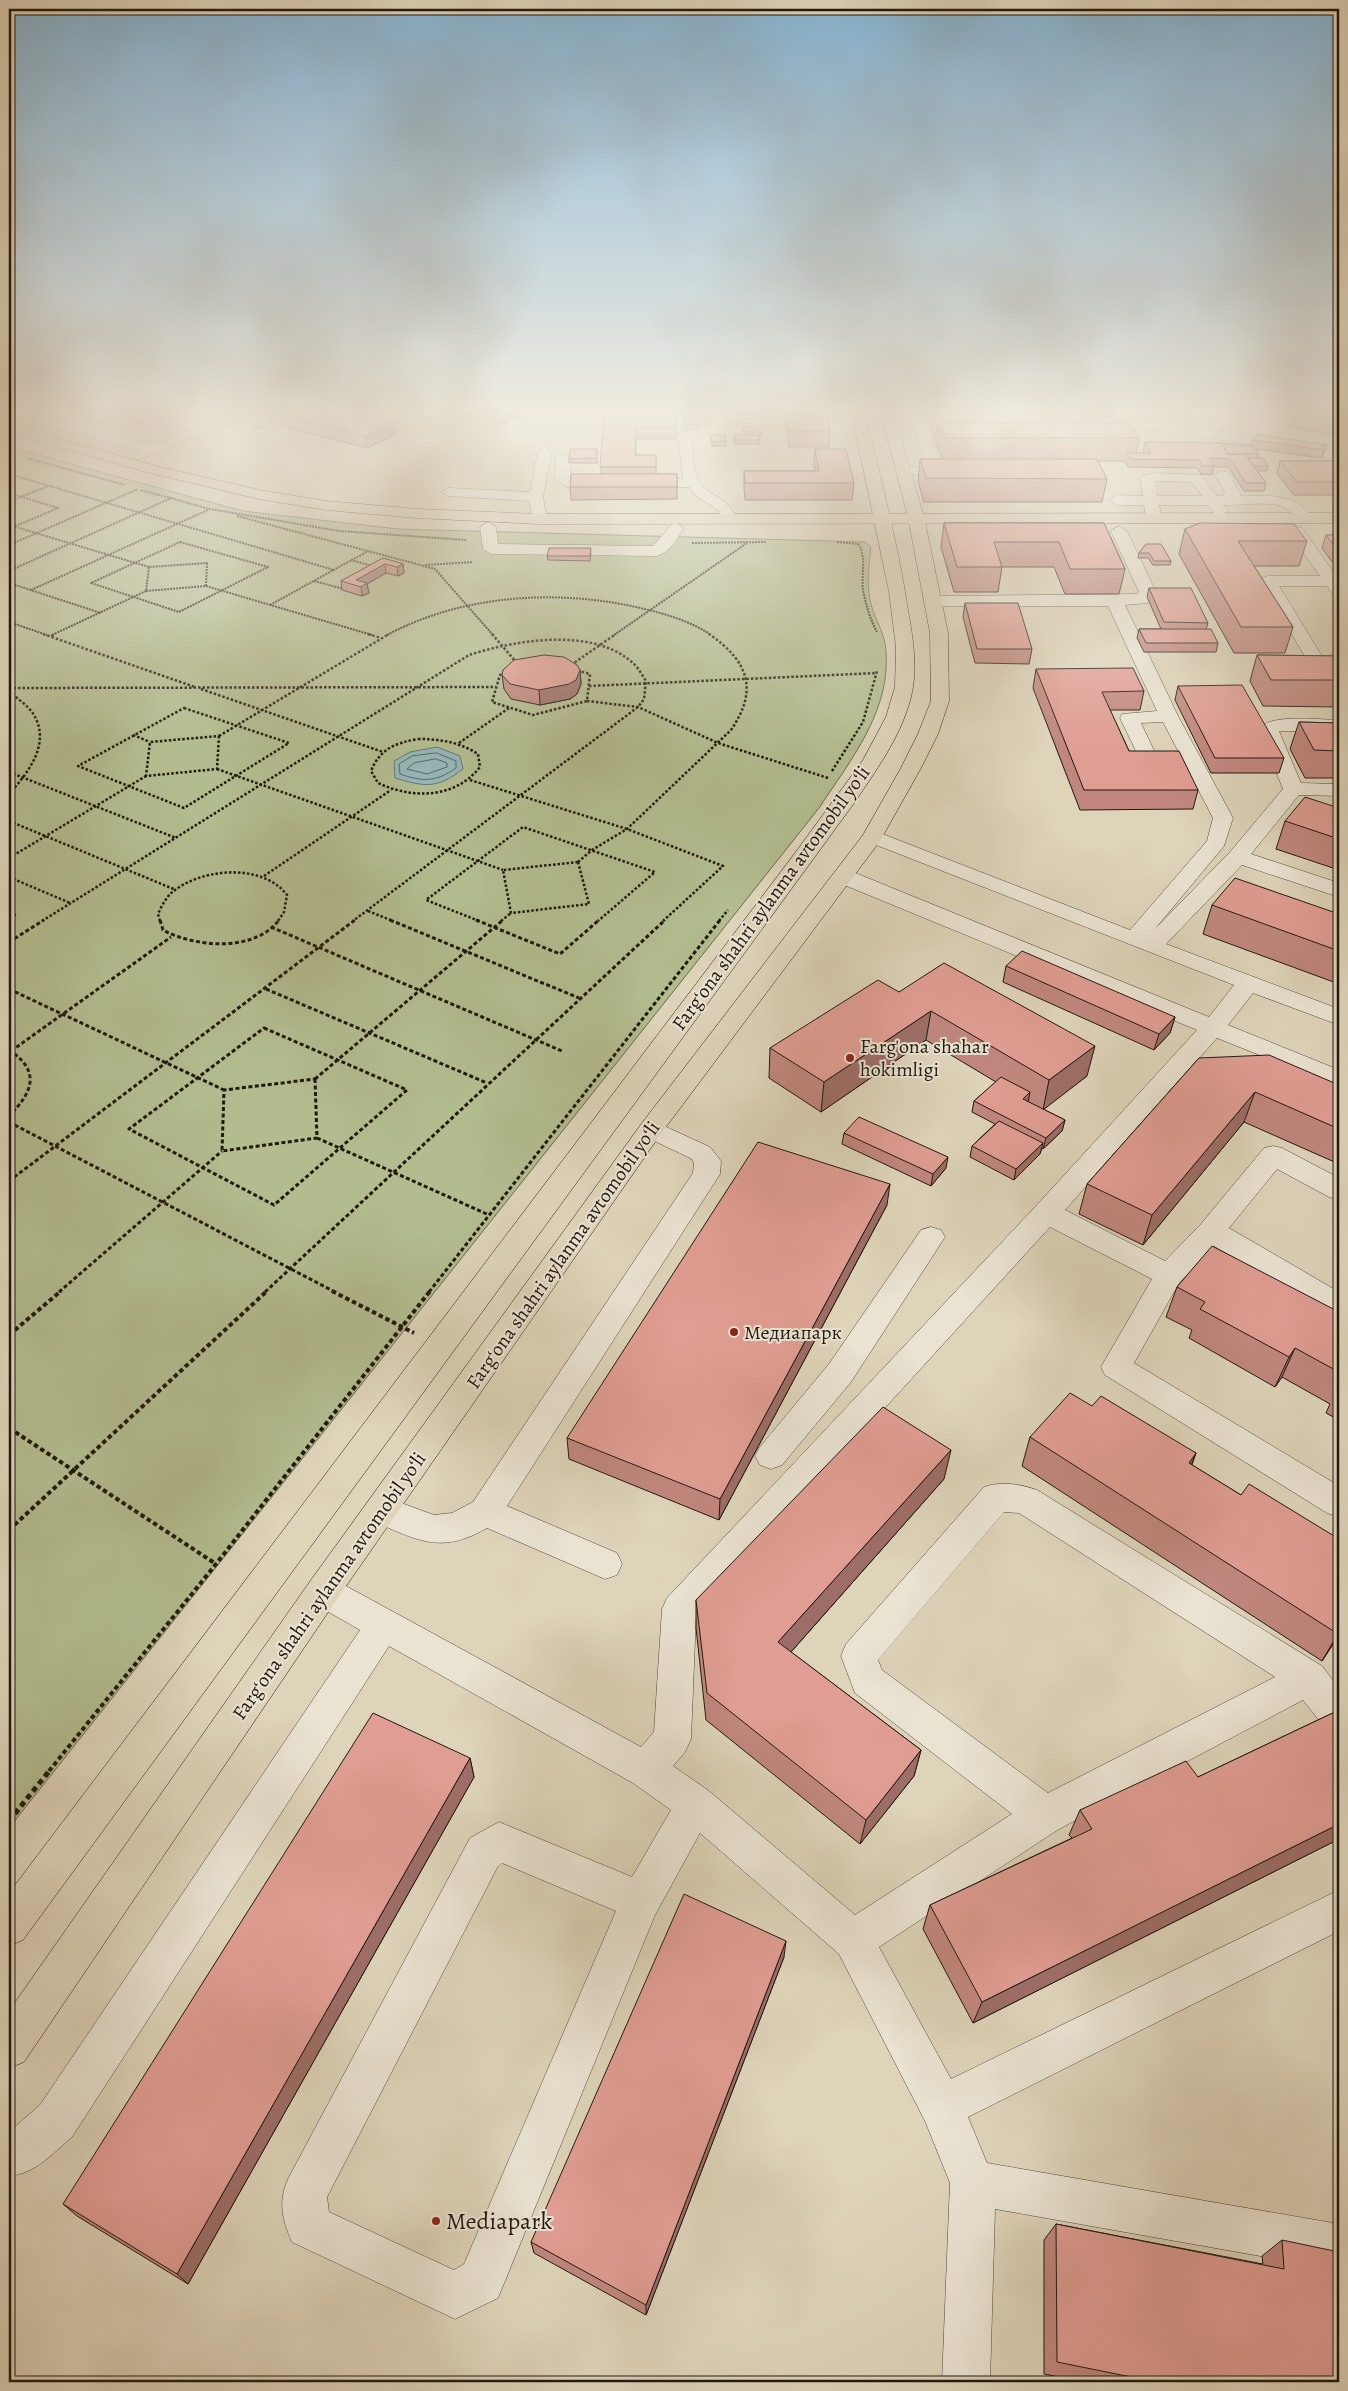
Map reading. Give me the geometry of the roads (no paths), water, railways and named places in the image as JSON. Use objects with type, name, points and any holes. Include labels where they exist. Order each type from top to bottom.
[{"type":"main road","points":[[414,526],[489,534],[676,528],[771,536],[861,526]]},
{"type":"main road","name":"Fargʻona shahri aylanma avtomobil yoʻli","points":[[9,1926],[803,858],[869,764],[889,730],[902,698],[906,668],[898,589],[884,526]]},
{"type":"main road","name":"Fargʻona shahri aylanma avtomobil yoʻli","points":[[9,2047],[323,1591],[594,1210],[652,1129],[845,877],[873,837],[928,734],[940,700],[939,633],[917,526]]},
{"type":"main road","points":[[991,526],[1119,530],[1339,531]]},
{"type":"main road","points":[[1273,526],[1301,530],[1315,526]]},
{"type":"main road","points":[[552,1194],[594,1210]]},
{"type":"street","points":[[1300,526],[1335,586]]},
{"type":"street","points":[[489,534],[491,549],[657,551],[666,543],[676,528]]},
{"type":"street","points":[[932,602],[1133,601],[1147,595],[1119,530]]},
{"type":"street","points":[[1301,530],[1321,542]]},
{"type":"street","points":[[1335,586],[1268,581],[1322,671],[1339,671]]},
{"type":"street","points":[[1114,601],[1169,716],[1223,818],[1217,842],[1142,942]]},
{"type":"street","points":[[1169,716],[1129,718],[1152,766],[1196,768]]},
{"type":"street","points":[[1321,810],[1289,794],[1269,729],[1277,725],[1339,726]]},
{"type":"street","points":[[1142,942],[1227,881],[1238,857],[1289,794],[1339,790]]},
{"type":"street","points":[[873,837],[1248,983],[1339,1016]]},
{"type":"street","points":[[1238,857],[1339,890]]},
{"type":"street","points":[[845,877],[1339,1080]]},
{"type":"street","points":[[646,1770],[672,1740],[680,1609],[1046,1213],[1213,1028],[1248,983]]},
{"type":"street","points":[[382,1510],[437,1532],[453,1530],[485,1512],[706,1174],[708,1161],[701,1153],[652,1129]]},
{"type":"street","points":[[1339,1190],[1273,1155],[1211,1231],[1169,1274],[1116,1367],[1339,1503]]},
{"type":"street","points":[[1046,1213],[1169,1274]]},
{"type":"street","points":[[1211,1231],[1339,1306]]},
{"type":"street","points":[[771,1456],[840,1373],[931,1237]]},
{"type":"street","points":[[840,1373],[874,1398]]},
{"type":"street","points":[[1045,1815],[868,1681],[859,1656],[996,1497],[1025,1500],[1309,1678],[1339,1717]]},
{"type":"street","points":[[485,1512],[605,1564]]},
{"type":"street","points":[[323,1591],[646,1770],[696,1804],[853,1940],[942,2106],[973,2183],[966,2382]]},
{"type":"street","points":[[9,2154],[18,2153],[56,2121],[383,1625]]},
{"type":"street","points":[[853,1940],[1045,1815],[1309,1678]]},
{"type":"street","points":[[641,1901],[499,1842],[484,1852],[304,2195],[308,2226],[455,2295],[481,2281],[641,1901],[696,1804]]},
{"type":"street","points":[[942,2106],[1339,1910]]},
{"type":"street","points":[[973,2183],[1339,2247]]},
{"type":"water","points":[[437,747],[460,756],[463,769],[446,780],[431,784],[415,783],[395,778],[394,761],[410,752]]},
{"type":"place","name":"Farg'ona shahar hokimligi","points":[[850,1058]]},
{"type":"place","name":"Медиапарк","points":[[734,1332]]},
{"type":"place","name":"Mediapark","points":[[436,2221]]}]
